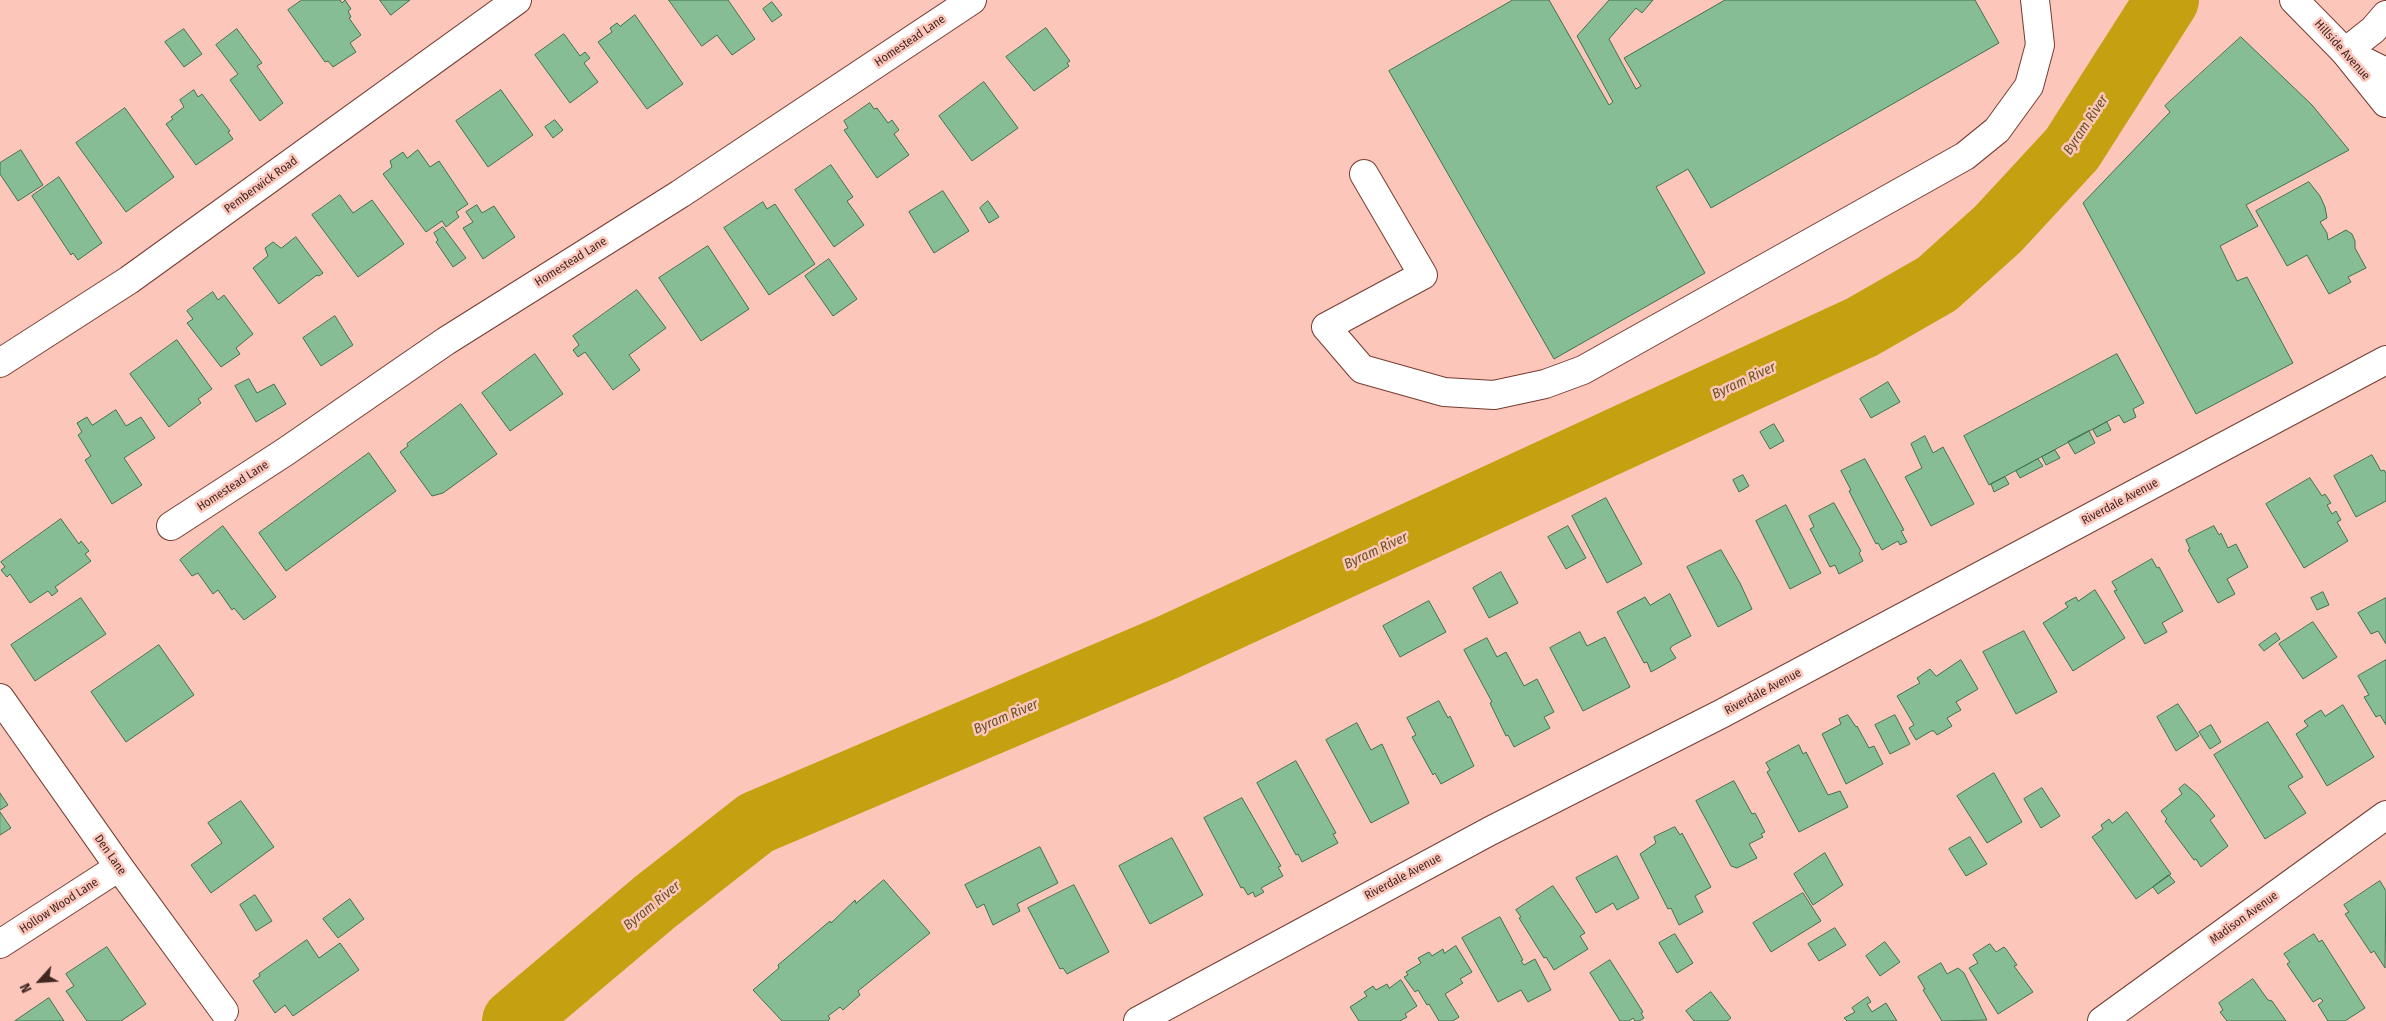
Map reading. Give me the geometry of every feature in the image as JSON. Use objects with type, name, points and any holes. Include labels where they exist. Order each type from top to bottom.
[{"type":"street","name":"Pemberwick Road","points":[[0,362],[130,280],[517,0]]},
{"type":"street","name":"Homestead Lane","points":[[172,526],[285,452],[446,341],[680,194],[972,0]]},
{"type":"street","points":[[1364,174],[1422,275],[1326,327],[1350,355],[1362,368],[1444,392],[1494,395],[1545,384],[1583,370],[1965,156],[1997,130],[2029,86],[2040,45],[2035,0]]},
{"type":"street","name":"Hillside Avenue","points":[[2294,0],[2345,52],[2386,103]]},
{"type":"street","points":[[2386,15],[2373,30],[2345,52],[2386,72]]},
{"type":"street","name":"Riverdale Avenue","points":[[1138,1021],[1490,831],[1721,714],[2386,360]]},
{"type":"street","name":"Den Lane","points":[[0,698],[119,867],[224,1010]]},
{"type":"street","name":"Madison Avenue","points":[[2102,1021],[2386,815]]},
{"type":"street","name":"Hollow Wood Lane","points":[[0,944],[119,867]]},
{"type":"building","points":[[302,0],[340,0],[342,3],[345,0],[351,9],[348,11],[351,17],[349,18],[361,35],[350,43],[356,52],[333,67],[328,61],[325,62],[288,10]]},
{"type":"building","points":[[380,0],[410,0],[391,15]]},
{"type":"building","points":[[669,0],[728,0],[755,39],[732,55],[717,35],[702,46]]},
{"type":"building","points":[[1513,0],[1549,0],[1609,105],[1613,102],[1577,36],[1609,0],[1653,0],[1642,13],[1636,8],[1609,39],[1636,89],[1641,86],[1624,58],[1725,0],[1975,0],[1999,43],[1711,208],[1688,169],[1656,187],[1705,273],[1554,359],[1389,71]]},
{"type":"building","points":[[772,2],[782,15],[772,22],[763,9]]},
{"type":"building","points":[[635,15],[683,84],[647,109],[598,42],[612,32],[610,28],[617,23],[620,26]]},
{"type":"building","points":[[1046,28],[1070,61],[1067,63],[1069,66],[1034,91],[1006,57]]},
{"type":"building","points":[[184,29],[202,54],[184,67],[165,42]]},
{"type":"building","points":[[237,29],[262,63],[257,66],[283,103],[260,121],[230,80],[238,74],[216,45]]},
{"type":"building","points":[[564,34],[580,56],[585,52],[590,58],[584,63],[598,82],[570,103],[535,55]]},
{"type":"building","points":[[2241,37],[2312,105],[2349,150],[2246,205],[2258,226],[2220,246],[2237,281],[2247,277],[2293,363],[2196,414],[2083,203],[2170,112],[2165,106]]},
{"type":"building","points":[[984,82],[1018,128],[972,161],[939,116]]},
{"type":"building","points":[[194,90],[198,97],[202,94],[230,131],[228,132],[233,139],[196,165],[166,124],[173,119],[171,117],[184,107],[180,100]]},
{"type":"building","points":[[501,90],[533,135],[488,167],[456,121]]},
{"type":"building","points":[[870,103],[874,109],[877,108],[888,123],[892,120],[899,130],[894,134],[909,155],[877,178],[844,130],[848,128],[844,121]]},
{"type":"building","points":[[125,108],[174,177],[126,212],[76,143]]},
{"type":"building","points":[[555,120],[563,130],[553,138],[545,127]]},
{"type":"building","points":[[21,150],[43,185],[18,201],[0,174],[0,163]]},
{"type":"building","points":[[418,150],[430,167],[439,161],[468,204],[456,212],[459,217],[446,227],[442,221],[426,232],[383,174],[392,167],[390,161],[403,152],[407,158]]},
{"type":"building","points":[[831,165],[853,197],[847,201],[864,225],[834,247],[795,190]]},
{"type":"building","points":[[59,177],[102,243],[78,260],[73,253],[71,255],[32,196]]},
{"type":"building","points":[[2309,182],[2320,196],[2325,207],[2327,218],[2320,222],[2327,233],[2328,240],[2346,230],[2352,234],[2355,248],[2366,268],[2348,277],[2351,282],[2329,294],[2307,255],[2287,266],[2256,211]]},
{"type":"building","points":[[943,191],[969,231],[934,253],[909,212]]},
{"type":"building","points":[[340,195],[353,213],[372,200],[404,244],[358,277],[312,215]]},
{"type":"building","points":[[988,201],[999,217],[989,223],[980,208]]},
{"type":"building","points":[[763,202],[767,209],[775,204],[815,264],[769,295],[724,228]]},
{"type":"building","points":[[477,205],[482,213],[494,206],[515,237],[483,259],[463,228],[473,222],[466,212]]},
{"type":"building","points":[[443,227],[466,258],[453,267],[436,242],[438,240],[434,233]]},
{"type":"building","points":[[296,237],[323,273],[319,276],[317,275],[279,304],[253,268],[268,256],[265,248],[273,242],[281,248]]},
{"type":"building","points":[[708,246],[749,309],[701,341],[659,278]]},
{"type":"building","points":[[829,259],[857,299],[833,316],[805,276]]},
{"type":"building","points":[[637,290],[666,328],[629,355],[640,370],[613,390],[585,352],[578,357],[573,350],[579,345],[573,336]]},
{"type":"building","points":[[213,292],[218,300],[224,295],[253,334],[236,348],[240,354],[221,367],[187,323],[193,319],[187,311]]},
{"type":"building","points":[[335,316],[353,345],[321,366],[303,338]]},
{"type":"building","points":[[177,340],[212,389],[198,399],[201,403],[169,427],[130,374]]},
{"type":"building","points":[[535,354],[563,394],[510,431],[482,393]]},
{"type":"building","points":[[2117,354],[2144,403],[2133,409],[2136,417],[2124,423],[2119,415],[1989,485],[1964,436]]},
{"type":"building","points":[[249,379],[257,393],[274,384],[286,404],[256,422],[235,386]]},
{"type":"building","points":[[1888,382],[1900,402],[1871,418],[1860,399]]},
{"type":"building","points":[[461,404],[497,454],[443,493],[432,496],[400,452],[408,446],[407,444]]},
{"type":"building","points":[[116,410],[126,426],[141,417],[155,438],[124,458],[142,485],[112,504],[85,460],[91,456],[78,435],[82,432],[77,423],[87,417],[92,425]]},
{"type":"building","points":[[2107,422],[2111,430],[2097,437],[2093,430]]},
{"type":"building","points":[[1774,424],[1784,441],[1770,449],[1760,432]]},
{"type":"building","points":[[2089,431],[2095,443],[2075,454],[2068,442]]},
{"type":"building","points":[[1925,436],[1933,453],[1943,447],[1974,504],[1931,526],[1905,477],[1922,468],[1911,444]]},
{"type":"building","points":[[2055,450],[2060,458],[2046,465],[2042,457]]},
{"type":"building","points":[[369,453],[396,491],[286,571],[259,533]]},
{"type":"building","points":[[2372,455],[2381,471],[2384,470],[2386,473],[2386,501],[2356,517],[2334,476]]},
{"type":"building","points":[[1865,459],[1904,530],[1901,531],[1907,542],[1900,545],[1898,541],[1882,550],[1878,543],[1876,544],[1849,491],[1851,490],[1841,471]]},
{"type":"building","points":[[2038,459],[2043,466],[2020,478],[2016,471]]},
{"type":"building","points":[[1743,475],[1749,486],[1739,492],[1733,480]]},
{"type":"building","points":[[2005,477],[2009,484],[1994,492],[1991,484]]},
{"type":"building","points":[[2310,478],[2322,496],[2325,494],[2331,503],[2327,505],[2332,514],[2336,511],[2341,520],[2337,522],[2348,541],[2304,568],[2266,504]]},
{"type":"building","points":[[1606,498],[1642,564],[1607,583],[1572,516]]},
{"type":"building","points":[[1834,503],[1861,551],[1859,553],[1863,561],[1839,574],[1835,565],[1830,567],[1810,529],[1814,527],[1809,516]]},
{"type":"building","points":[[1786,505],[1821,573],[1790,589],[1756,521]]},
{"type":"building","points":[[61,519],[79,544],[81,541],[89,551],[85,554],[91,561],[55,587],[58,591],[52,596],[48,591],[30,603],[10,574],[7,577],[1,570],[5,567],[1,562]]},
{"type":"building","points":[[223,526],[276,597],[244,620],[234,608],[232,610],[218,590],[213,594],[198,573],[192,576],[180,560]]},
{"type":"building","points":[[1568,526],[1586,558],[1566,569],[1548,537]]},
{"type":"building","points":[[2214,526],[2219,535],[2221,533],[2228,548],[2236,544],[2248,567],[2227,579],[2235,594],[2218,603],[2188,550],[2190,549],[2186,540]]},
{"type":"building","points":[[1721,550],[1752,609],[1718,627],[1687,567]]},
{"type":"building","points":[[2152,559],[2157,568],[2159,567],[2183,611],[2162,623],[2167,632],[2145,644],[2114,591],[2117,590],[2112,582]]},
{"type":"building","points":[[1501,572],[1518,603],[1489,618],[1473,588]]},
{"type":"building","points":[[2095,590],[2125,638],[2073,671],[2043,623],[2068,607],[2065,603],[2076,597],[2078,601]]},
{"type":"building","points":[[2323,592],[2329,605],[2317,610],[2311,598]]},
{"type":"building","points":[[1670,594],[1691,636],[1672,646],[1670,649],[1676,658],[1651,672],[1647,662],[1644,663],[1617,612],[1645,597],[1650,605]]},
{"type":"building","points":[[81,598],[106,634],[35,681],[11,645]]},
{"type":"building","points":[[2386,598],[2386,644],[2378,631],[2371,634],[2358,613]]},
{"type":"building","points":[[1429,601],[1446,632],[1400,657],[1383,626]]},
{"type":"building","points":[[2313,622],[2337,657],[2303,679],[2279,644]]},
{"type":"building","points":[[2024,631],[2057,692],[2016,714],[1983,652]]},
{"type":"building","points":[[1580,632],[1587,646],[1605,637],[1630,687],[1583,711],[1550,648]]},
{"type":"building","points":[[2276,633],[2280,639],[2264,651],[2259,645]]},
{"type":"building","points":[[1487,638],[1497,657],[1506,652],[1524,686],[1537,679],[1554,712],[1544,717],[1550,728],[1514,747],[1508,735],[1506,736],[1490,703],[1492,702],[1464,650]]},
{"type":"building","points":[[159,645],[194,695],[126,742],[91,692]]},
{"type":"building","points":[[1961,660],[1978,689],[1956,702],[1961,710],[1947,718],[1952,726],[1937,735],[1934,731],[1931,731],[1916,740],[1909,728],[1914,725],[1897,696],[1920,683],[1917,678],[1930,669],[1936,676]]},
{"type":"building","points":[[2386,660],[2386,725],[2380,715],[2376,717],[2364,697],[2369,695],[2358,676]]},
{"type":"building","points":[[1439,701],[1448,718],[1450,716],[1474,766],[1441,784],[1435,773],[1433,775],[1412,737],[1416,735],[1407,718]]},
{"type":"building","points":[[2178,704],[2199,736],[2176,751],[2157,717]]},
{"type":"building","points":[[2343,705],[2374,757],[2327,786],[2296,734],[2308,726],[2304,721],[2321,710],[2325,716]]},
{"type":"building","points":[[1848,715],[1857,726],[1869,748],[1874,746],[1883,764],[1846,784],[1822,734],[1841,724],[1839,719]]},
{"type":"building","points":[[1895,715],[1910,744],[1890,754],[1875,725]]},
{"type":"building","points":[[2268,722],[2303,777],[2288,786],[2306,813],[2265,839],[2214,755]]},
{"type":"building","points":[[1357,723],[1371,750],[1382,744],[1409,803],[1371,823],[1326,740]]},
{"type":"building","points":[[2211,725],[2221,742],[2210,749],[2199,732]]},
{"type":"building","points":[[1799,745],[1803,754],[1806,752],[1828,795],[1840,791],[1848,807],[1799,832],[1767,772],[1770,770],[1766,763]]},
{"type":"building","points":[[1296,761],[1336,833],[1333,834],[1338,843],[1302,862],[1298,854],[1296,855],[1257,783]]},
{"type":"building","points":[[1994,773],[2022,822],[1987,843],[1957,796]]},
{"type":"building","points":[[1734,781],[1752,814],[1755,813],[1765,832],[1761,834],[1763,837],[1749,844],[1757,858],[1737,868],[1731,866],[1696,801]]},
{"type":"building","points":[[2185,784],[2198,795],[2215,816],[2210,820],[2228,846],[2201,867],[2165,821],[2167,819],[2161,811],[2182,794],[2179,789]]},
{"type":"building","points":[[2042,788],[2060,816],[2041,828],[2024,799]]},
{"type":"building","points":[[0,793],[8,805],[0,810]]},
{"type":"building","points":[[1242,798],[1281,866],[1278,867],[1283,876],[1261,888],[1264,892],[1255,897],[1253,892],[1248,895],[1243,887],[1241,888],[1204,818]]},
{"type":"building","points":[[241,801],[274,847],[211,893],[191,865],[222,843],[208,823]]},
{"type":"building","points":[[0,812],[11,828],[0,835]]},
{"type":"building","points":[[2127,812],[2171,874],[2136,899],[2092,837],[2103,829],[2101,825],[2109,819],[2112,823]]},
{"type":"building","points":[[1675,827],[1680,835],[1682,833],[1711,887],[1695,896],[1703,912],[1679,925],[1671,908],[1668,909],[1640,854],[1656,843],[1654,837]]},
{"type":"building","points":[[1970,837],[1987,864],[1966,876],[1949,849]]},
{"type":"building","points":[[1172,838],[1203,895],[1150,924],[1119,866]]},
{"type":"building","points":[[1040,847],[1058,883],[1017,904],[1020,911],[993,925],[984,904],[977,908],[965,885]]},
{"type":"building","points":[[1825,853],[1843,885],[1813,905],[1794,874]]},
{"type":"building","points":[[1617,856],[1639,898],[1617,910],[1613,903],[1596,913],[1576,878]]},
{"type":"building","points":[[2169,875],[2175,882],[2158,894],[2153,887]]},
{"type":"building","points":[[884,880],[930,933],[858,991],[860,995],[843,1010],[840,1007],[828,1016],[830,1018],[828,1021],[782,1021],[753,990],[779,968],[778,965],[830,921],[831,923],[855,900],[856,903]]},
{"type":"building","points":[[2380,881],[2386,891],[2385,968],[2374,951],[2371,953],[2345,914],[2349,912],[2344,905]]},
{"type":"building","points":[[1074,885],[1109,952],[1067,974],[1063,968],[1060,969],[1028,908]]},
{"type":"building","points":[[1553,886],[1585,933],[1580,936],[1588,949],[1554,970],[1546,957],[1544,958],[1516,910]]},
{"type":"building","points":[[1803,893],[1821,921],[1771,952],[1753,923]]},
{"type":"building","points":[[255,895],[272,921],[256,931],[240,905]]},
{"type":"building","points":[[350,899],[364,919],[338,938],[323,919]]},
{"type":"building","points":[[1500,917],[1523,960],[1521,961],[1524,965],[1535,959],[1551,990],[1528,1002],[1521,990],[1498,1002],[1462,938]]},
{"type":"building","points":[[1835,928],[1846,945],[1819,961],[1808,944]]},
{"type":"building","points":[[1675,934],[1693,963],[1677,973],[1659,943]]},
{"type":"building","points":[[2314,934],[2319,942],[2322,940],[2365,1008],[2345,1021],[2328,1021],[2318,1005],[2323,1001],[2320,998],[2313,1002],[2287,964],[2290,962],[2284,954]]},
{"type":"building","points":[[307,940],[319,958],[340,943],[359,970],[293,1016],[285,1005],[275,1013],[253,981],[260,976],[259,974]]},
{"type":"building","points":[[1885,942],[1900,962],[1880,976],[1866,956]]},
{"type":"building","points":[[1990,944],[1996,952],[2004,947],[2006,949],[2017,965],[2014,966],[2033,992],[1998,1014],[1969,968],[1978,963],[1973,955]]},
{"type":"building","points":[[1456,946],[1472,972],[1460,979],[1463,983],[1445,994],[1459,1017],[1453,1021],[1439,1021],[1418,990],[1415,992],[1404,977],[1408,975],[1406,972],[1421,963],[1418,958],[1429,952],[1432,956],[1443,949],[1444,953]]},
{"type":"building","points":[[107,947],[146,1004],[121,1021],[87,1021],[66,991],[74,986],[66,974]]},
{"type":"building","points":[[1610,960],[1643,1012],[1641,1013],[1644,1018],[1639,1021],[1635,1021],[1633,1018],[1629,1021],[1620,1021],[1590,973]]},
{"type":"building","points":[[1941,963],[1947,974],[1958,968],[1964,973],[1987,1020],[1942,1021],[1923,990],[1925,989],[1918,977]]},
{"type":"building","points":[[2253,979],[2286,1021],[2227,1021],[2220,1012],[2223,1010],[2219,1003]]},
{"type":"building","points":[[1401,980],[1417,1006],[1405,1014],[1407,1017],[1400,1021],[1359,1021],[1350,1007],[1367,996],[1364,992],[1373,986],[1376,990],[1387,984],[1389,988]]},
{"type":"building","points":[[1711,992],[1731,1018],[1727,1021],[1694,1021],[1686,1011]]},
{"type":"building","points":[[1868,997],[1871,1002],[1867,1004],[1872,1012],[1886,1003],[1897,1021],[1847,1021],[1844,1018],[1855,1012],[1852,1008]]},
{"type":"building","points":[[49,998],[64,1021],[15,1021]]},
{"type":"waterway","name":"Byram River","points":[[514,1021],[655,902],[756,823],[1166,648],[1862,327],[1937,284],[1998,229],[2072,149],[2167,0]]}]
